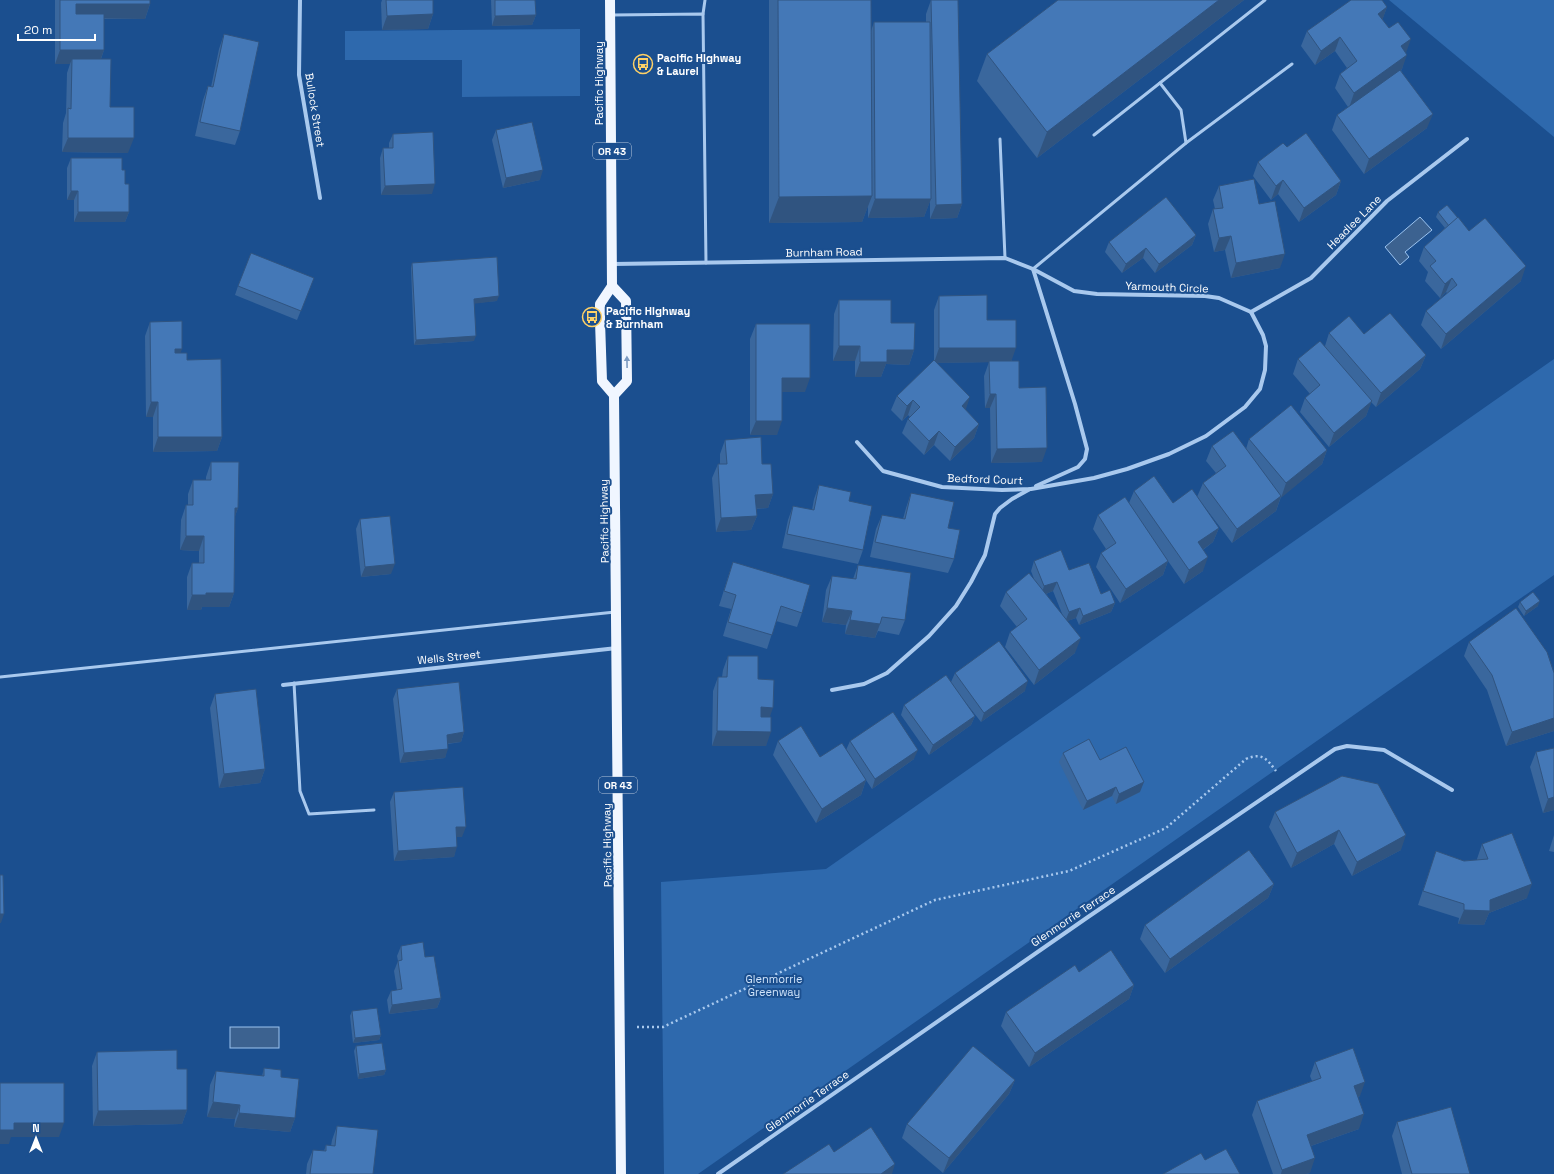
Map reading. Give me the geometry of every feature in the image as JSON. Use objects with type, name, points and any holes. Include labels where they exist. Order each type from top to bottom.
[{"type":"main road","name":"Pacific Highway","points":[[610,0],[612,286]]},
{"type":"main road","points":[[612,286],[626,301],[627,381],[614,396],[602,381],[600,321],[600,304],[612,286]]},
{"type":"main road","name":"Pacific Highway","points":[[614,396],[621,1174]]},
{"type":"street","name":"Bullock Street","points":[[300,0],[299,76],[320,198]]},
{"type":"street","name":"Headlee Lane","points":[[1251,312],[1310,278],[1387,201],[1467,139]]},
{"type":"street","name":"Burnham Road","points":[[612,264],[1005,258],[1033,269]]},
{"type":"street","name":"Yarmouth Circle","points":[[1033,269],[1074,291],[1098,294],[1205,296],[1219,298],[1251,312]]},
{"type":"street","points":[[832,690],[864,684],[887,672],[929,636],[956,606],[971,582],[985,555],[995,514],[1000,508],[1012,499],[1031,489],[1078,467],[1085,459],[1087,449],[1075,404],[1033,269]]},
{"type":"street","points":[[1031,489],[1094,478],[1128,469],[1169,454],[1206,436],[1245,407],[1260,389],[1265,370],[1266,346],[1263,335],[1251,312]]},
{"type":"street","name":"Bedford Court","points":[[857,442],[883,471],[942,486],[1002,490],[1031,489]]},
{"type":"street","name":"Wells Street","points":[[283,685],[617,648]]},
{"type":"street","name":"Glenmorrie Terrace","points":[[718,1174],[1088,916],[1335,749],[1347,746],[1384,750],[1452,790]]},
{"type":"lane","points":[[705,0],[703,14],[706,263]]},
{"type":"lane","points":[[1094,135],[1265,0]]},
{"type":"lane","points":[[610,15],[703,14]]},
{"type":"lane","points":[[1033,269],[1186,143],[1292,64]]},
{"type":"lane","points":[[1160,83],[1181,110],[1186,143]]},
{"type":"lane","points":[[1000,139],[1005,258]]},
{"type":"lane","points":[[0,676],[617,612]]},
{"type":"lane","points":[[294,683],[300,791],[309,814],[374,810]]},
{"type":"path","points":[[620,1026],[663,1027],[935,900],[1069,871],[1166,828],[1246,759],[1253,756],[1260,756],[1266,759],[1286,783]]},
{"type":"green space","points":[[1389,0],[1554,0],[1554,137]]},
{"type":"green space","points":[[580,29],[580,96],[462,97],[462,60],[345,60],[345,31]]},
{"type":"green space","name":"Glenmorrie Greenway","points":[[1554,359],[1554,575],[698,1174],[664,1174],[661,882],[826,869]]},
{"type":"shaded area","points":[[1420,217],[1432,230],[1405,252],[1409,257],[1400,265],[1385,247]]},
{"type":"shaded area","points":[[230,1027],[279,1027],[279,1048],[230,1048]]},
{"type":"building","points":[[60,0],[150,0],[150,4],[76,4],[76,14],[104,14],[104,50],[60,50]]},
{"type":"building","points":[[386,0],[433,0],[433,14],[387,16]]},
{"type":"building","points":[[495,0],[535,0],[536,15],[495,16]]},
{"type":"building","points":[[778,0],[871,0],[872,196],[779,197]]},
{"type":"building","points":[[931,0],[958,0],[962,204],[936,205]]},
{"type":"building","points":[[1058,0],[1219,0],[1047,132],[987,54]]},
{"type":"building","points":[[1351,0],[1382,0],[1387,7],[1378,14],[1389,28],[1398,22],[1411,39],[1401,46],[1407,55],[1354,93],[1340,74],[1357,61],[1340,37],[1321,51],[1307,31]]},
{"type":"building","points":[[874,22],[930,22],[931,199],[875,199]]},
{"type":"building","points":[[224,34],[259,42],[240,131],[200,122],[208,86],[213,87]]},
{"type":"building","points":[[72,59],[111,59],[110,107],[134,107],[134,138],[68,138],[68,108],[71,109]]},
{"type":"building","points":[[1400,70],[1433,114],[1369,159],[1337,115]]},
{"type":"building","points":[[532,122],[543,170],[506,178],[496,130]]},
{"type":"building","points":[[433,132],[435,184],[385,186],[383,148],[393,148],[393,134]]},
{"type":"building","points":[[1306,133],[1341,181],[1304,208],[1283,180],[1276,186],[1258,162],[1283,143],[1287,147]]},
{"type":"building","points":[[71,158],[122,158],[122,170],[125,170],[125,184],[129,184],[129,212],[78,212],[78,191],[71,191]]},
{"type":"building","points":[[1254,179],[1259,204],[1275,201],[1285,254],[1236,263],[1231,236],[1219,238],[1213,209],[1223,208],[1219,186]]},
{"type":"building","points":[[1166,197],[1196,235],[1159,264],[1146,248],[1126,264],[1109,242]]},
{"type":"building","points":[[1447,205],[1458,218],[1449,226],[1438,212]]},
{"type":"building","points":[[1458,217],[1469,231],[1485,218],[1526,266],[1446,334],[1426,311],[1457,285],[1452,278],[1445,284],[1430,266],[1436,261],[1424,247]]},
{"type":"building","points":[[251,253],[314,278],[301,311],[238,286]]},
{"type":"building","points":[[497,257],[499,296],[474,299],[476,336],[416,340],[412,263]]},
{"type":"building","points":[[987,295],[987,320],[1016,320],[1016,348],[939,348],[939,296]]},
{"type":"building","points":[[839,300],[891,300],[891,323],[915,323],[914,350],[887,350],[887,362],[860,362],[860,346],[839,346]]},
{"type":"building","points":[[1390,313],[1426,355],[1381,393],[1329,333],[1349,316],[1364,334]]},
{"type":"building","points":[[182,321],[182,349],[175,349],[175,353],[187,353],[187,360],[221,359],[222,437],[158,437],[158,402],[151,402],[150,322]]},
{"type":"building","points":[[756,324],[810,324],[810,378],[782,378],[782,421],[756,421]]},
{"type":"building","points":[[1320,341],[1372,401],[1334,433],[1305,398],[1320,385],[1298,359]]},
{"type":"building","points":[[934,360],[970,397],[962,406],[979,424],[955,447],[939,431],[929,441],[908,419],[920,407],[913,400],[907,406],[897,396]]},
{"type":"building","points":[[989,361],[1019,361],[1019,388],[1046,387],[1047,448],[997,449],[996,394],[990,394]]},
{"type":"building","points":[[1291,405],[1327,450],[1286,483],[1249,439]]},
{"type":"building","points":[[1233,431],[1281,496],[1237,529],[1203,483],[1226,466],[1212,446]]},
{"type":"building","points":[[761,437],[762,464],[771,464],[773,494],[755,495],[757,516],[721,518],[718,464],[727,464],[725,440]]},
{"type":"building","points":[[211,462],[239,462],[238,508],[235,508],[234,593],[206,593],[206,595],[192,595],[192,563],[204,563],[204,536],[186,536],[186,505],[193,505],[193,480],[211,480]]},
{"type":"building","points":[[1154,476],[1173,503],[1192,489],[1219,528],[1198,542],[1208,557],[1189,570],[1134,491]]},
{"type":"building","points":[[819,485],[851,492],[849,501],[872,506],[863,550],[787,534],[793,506],[814,510]]},
{"type":"building","points":[[911,493],[954,502],[948,528],[960,530],[954,559],[875,542],[882,515],[905,519]]},
{"type":"building","points":[[1125,497],[1168,561],[1126,589],[1101,553],[1116,543],[1098,515]]},
{"type":"building","points":[[390,516],[395,564],[365,567],[360,519]]},
{"type":"building","points":[[1061,550],[1069,570],[1089,563],[1101,594],[1110,590],[1115,603],[1083,616],[1080,608],[1069,612],[1057,582],[1044,586],[1034,561]]},
{"type":"building","points":[[733,562],[810,585],[802,613],[781,606],[772,635],[728,622],[736,595],[724,591]]},
{"type":"building","points":[[858,565],[911,573],[905,620],[882,617],[880,624],[850,620],[852,611],[827,608],[832,576],[856,579]]},
{"type":"building","points":[[1029,573],[1081,638],[1039,670],[1010,632],[1027,619],[1006,592]]},
{"type":"building","points":[[1533,592],[1540,601],[1526,611],[1520,602]]},
{"type":"building","points":[[1516,608],[1547,652],[1554,673],[1554,718],[1512,732],[1492,675],[1469,642]]},
{"type":"building","points":[[999,641],[1028,681],[984,713],[955,673]]},
{"type":"building","points":[[728,656],[758,656],[758,679],[774,680],[773,708],[761,707],[761,717],[771,717],[771,732],[717,731],[718,677],[727,677]]},
{"type":"building","points":[[946,675],[975,716],[933,745],[904,705]]},
{"type":"building","points":[[459,682],[464,732],[447,735],[448,749],[404,753],[397,689]]},
{"type":"building","points":[[256,689],[265,769],[224,774],[215,694]]},
{"type":"building","points":[[893,712],[918,750],[875,779],[850,741]]},
{"type":"building","points":[[801,726],[820,757],[842,743],[866,780],[822,809],[778,741]]},
{"type":"building","points":[[1089,739],[1100,760],[1126,747],[1144,782],[1119,794],[1116,787],[1087,801],[1063,753]]},
{"type":"building","points":[[1554,748],[1554,797],[1548,799],[1536,752]]},
{"type":"building","points":[[1342,776],[1378,784],[1406,835],[1357,862],[1339,830],[1297,853],[1275,812]]},
{"type":"building","points":[[463,787],[466,827],[456,827],[457,847],[398,851],[394,792]]},
{"type":"building","points":[[1512,833],[1532,884],[1490,900],[1490,911],[1464,910],[1464,904],[1423,891],[1436,851],[1464,861],[1488,859],[1482,844]]},
{"type":"building","points":[[1249,850],[1274,884],[1170,959],[1145,925]]},
{"type":"building","points":[[0,875],[3,875],[4,914],[0,914]]},
{"type":"building","points":[[423,942],[425,957],[434,956],[441,998],[392,1005],[391,991],[402,989],[398,961],[402,960],[401,946]]},
{"type":"building","points":[[1111,950],[1134,985],[1035,1053],[1006,1012],[1075,965],[1079,972]]},
{"type":"building","points":[[377,1008],[381,1035],[355,1038],[352,1011]]},
{"type":"building","points":[[382,1043],[386,1070],[359,1074],[356,1046]]},
{"type":"building","points":[[973,1046],[1015,1080],[949,1158],[907,1124]]},
{"type":"building","points":[[1353,1048],[1365,1082],[1354,1086],[1364,1114],[1307,1135],[1315,1158],[1282,1170],[1257,1101],[1321,1078],[1315,1062]]},
{"type":"building","points":[[177,1050],[177,1069],[187,1069],[187,1110],[98,1111],[97,1052]]},
{"type":"building","points":[[264,1068],[281,1070],[281,1077],[299,1079],[295,1118],[239,1113],[240,1105],[213,1102],[216,1071],[264,1076]]},
{"type":"building","points":[[0,1083],[64,1083],[64,1123],[14,1123],[14,1130],[0,1130]]},
{"type":"building","points":[[1451,1107],[1470,1174],[1412,1174],[1397,1122]]},
{"type":"building","points":[[337,1126],[378,1130],[373,1174],[310,1174],[313,1150],[326,1151],[326,1145],[335,1146]]},
{"type":"building","points":[[871,1127],[895,1164],[881,1174],[783,1174],[829,1144],[834,1152]]},
{"type":"building","points":[[1226,1149],[1240,1174],[1163,1174],[1201,1153],[1205,1160]]},
{"type":"place","name":"Pacific Highway & Laurel","points":[[643,64]]},
{"type":"place","name":"Pacific Highway & Burnham","points":[[592,317]]}]
